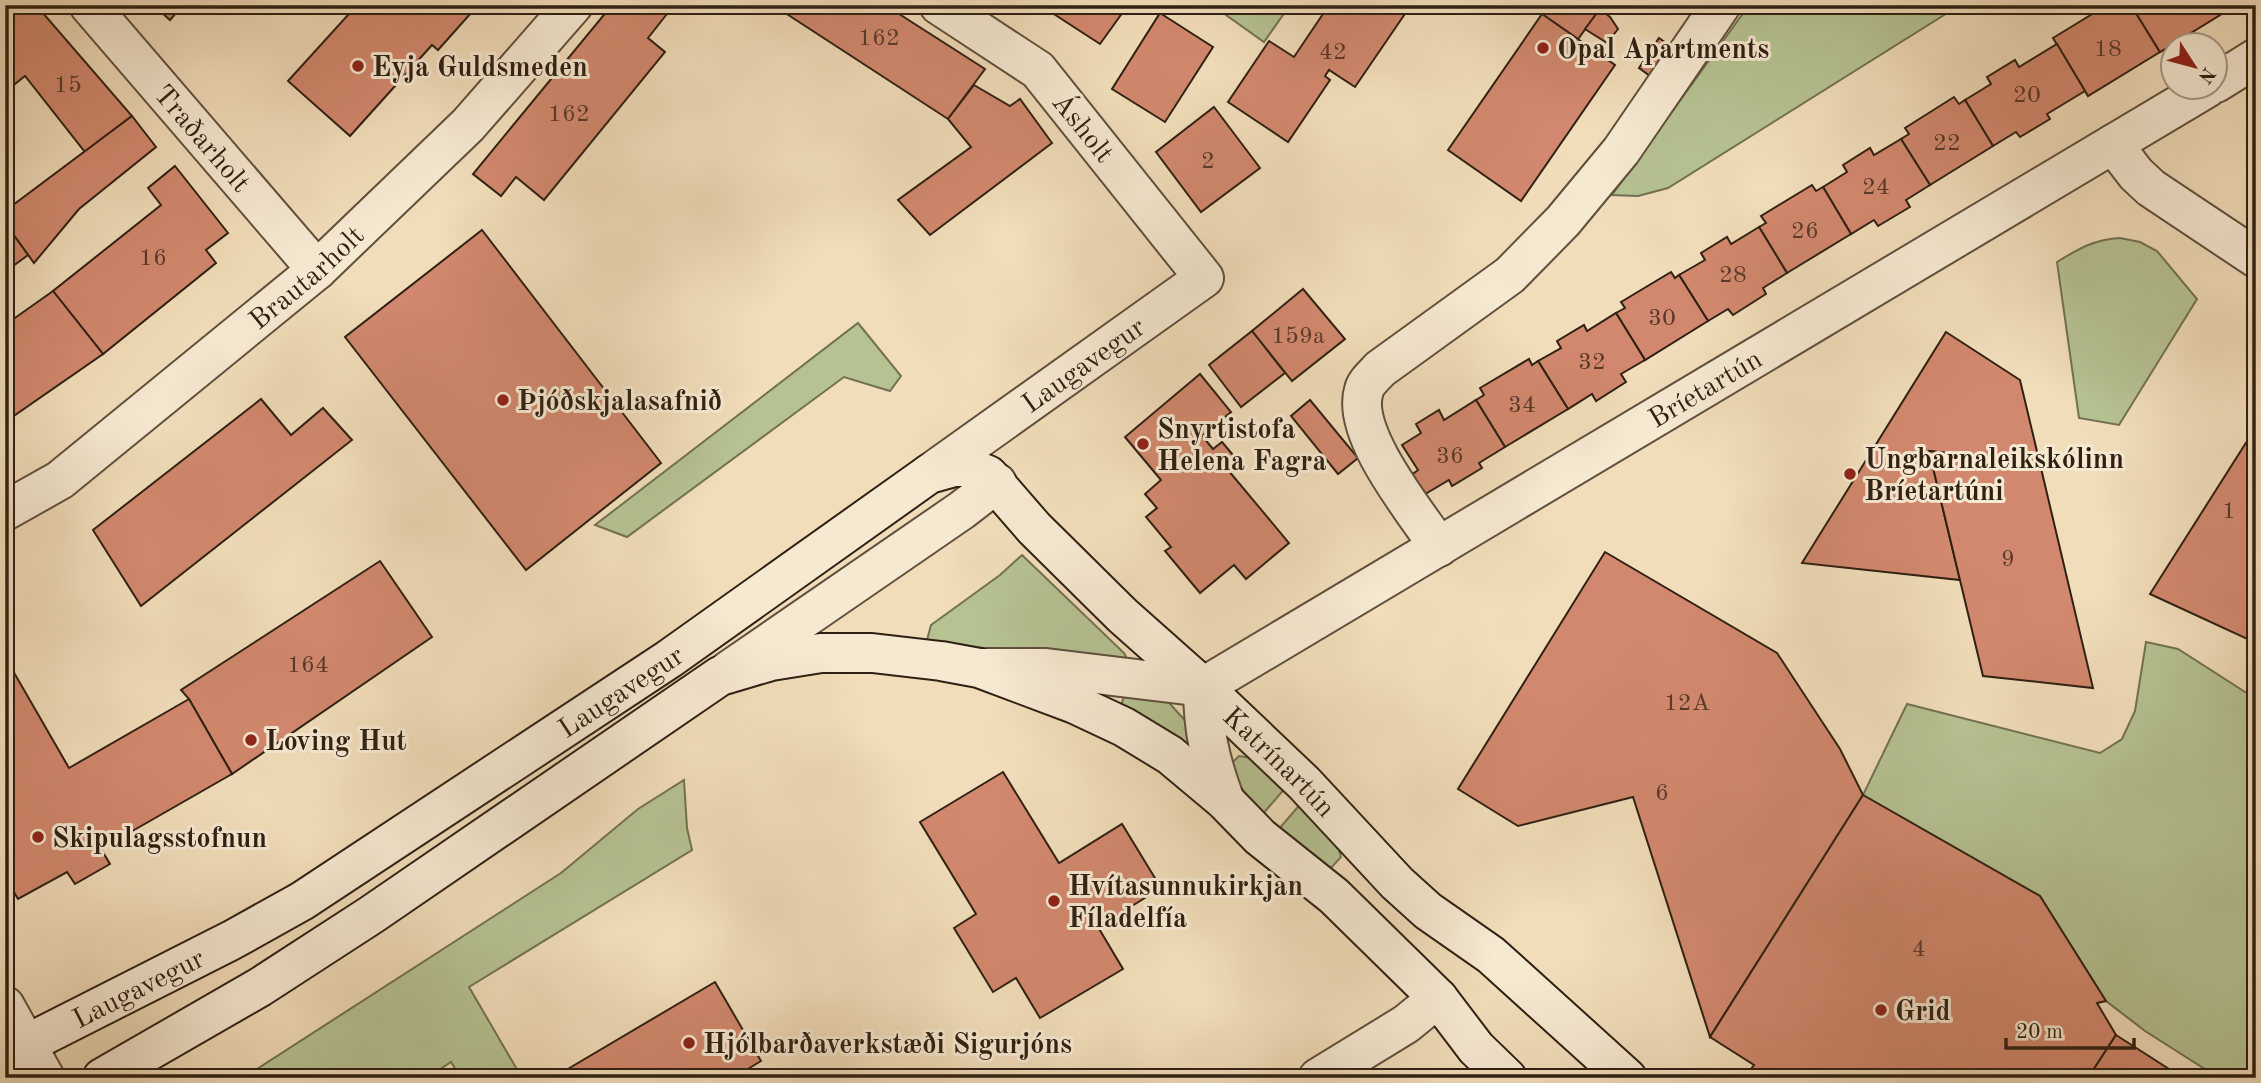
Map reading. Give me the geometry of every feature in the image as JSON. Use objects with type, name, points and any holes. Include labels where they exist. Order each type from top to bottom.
[{"type":"street","name":"Traðarholt","points":[[89,5],[317,270]]},
{"type":"street","name":"Brautarholt","points":[[5,511],[60,480],[317,270],[468,125],[573,5]]},
{"type":"street","name":"Ásholt","points":[[939,5],[1038,70],[1204,278]]},
{"type":"street","points":[[1439,547],[1378,457],[1363,420],[1361,404],[1364,387],[1380,369],[1510,275],[1563,222],[1621,151],[1721,5]]},
{"type":"street","points":[[2230,74],[2256,58]]},
{"type":"street","name":"Bríetartún","points":[[1203,687],[2184,102]]},
{"type":"street","points":[[2113,144],[2136,174],[2151,188],[2256,258]]},
{"type":"street","name":"Laugavegur","points":[[16,1050],[232,940],[302,901],[669,659],[1204,278]]},
{"type":"street","name":"Katrínartún","points":[[929,474],[954,467],[967,467],[978,470],[997,483],[1034,528],[1122,615],[1304,783],[1397,883],[1428,911],[1491,955],[1627,1078]]},
{"type":"street","name":"Laugavegur","points":[[102,1078],[260,987],[360,922],[590,767],[951,518],[997,483]]},
{"type":"street","points":[[720,677],[771,661],[821,653],[872,653],[941,661],[979,668],[1074,704],[1124,727],[1170,755],[1225,801],[1260,836],[1335,896],[1438,998],[1476,1048],[1507,1078]]},
{"type":"street","points":[[979,668],[1046,668],[1203,687],[1203,723],[1211,764],[1225,801]]},
{"type":"street","points":[[1318,1078],[1406,1024],[1438,998]]},
{"type":"street","points":[[5,1006],[16,1050],[45,1078]]},
{"type":"green space","points":[[1212,5],[1290,5],[1264,42]]},
{"type":"green space","points":[[1749,5],[1960,5],[1668,188],[1638,196],[1612,195]]},
{"type":"green space","points":[[2120,238],[2140,242],[2157,251],[2197,299],[2119,425],[2079,418],[2057,262],[2087,246]]},
{"type":"green space","points":[[858,323],[901,376],[890,391],[844,377],[627,537],[595,525]]},
{"type":"green space","points":[[1022,555],[1124,653],[1130,664],[1119,667],[927,640],[931,625],[1000,575]]},
{"type":"green space","points":[[2146,642],[2178,649],[2256,699],[2256,1078],[2219,1078],[2145,1031],[2106,1001],[2040,896],[1863,795],[1907,704],[2100,753],[2122,739],[2135,711]]},
{"type":"green space","points":[[1162,695],[1190,726],[1194,739],[1188,745],[1120,709],[1124,696]]},
{"type":"green space","points":[[1239,756],[1251,758],[1286,787],[1262,815],[1247,798],[1231,764]]},
{"type":"green space","points":[[684,780],[687,828],[692,850],[469,987],[522,1078],[461,1078],[451,1062],[427,1078],[243,1078],[561,873],[638,809]]},
{"type":"green space","points":[[1303,801],[1337,843],[1341,857],[1331,868],[1321,866],[1278,830]]},
{"type":"building","points":[[5,5],[36,5],[132,116],[85,152],[25,76],[5,92]]},
{"type":"building","points":[[153,5],[183,5],[170,20]]},
{"type":"building","name":"Eyja Guldsmeden","points":[[357,5],[468,5],[465,8],[471,13],[438,50],[432,45],[350,136],[288,81]]},
{"type":"building","points":[[612,5],[674,5],[648,38],[665,52],[544,200],[516,177],[501,196],[473,174]]},
{"type":"building","points":[[773,5],[885,5],[985,69],[948,119]]},
{"type":"building","points":[[1040,5],[1128,5],[1100,44]]},
{"type":"building","points":[[1329,5],[1411,5],[1355,87],[1329,70],[1325,76],[1330,80],[1288,142],[1228,102],[1269,41],[1294,57]]},
{"type":"building","points":[[1549,5],[1603,5],[1578,39],[1542,14]]},
{"type":"building","points":[[2107,5],[2131,5],[2160,52],[2088,96],[2053,38]]},
{"type":"building","points":[[2131,5],[2220,5],[2225,12],[2192,32],[2160,32],[2160,52]]},
{"type":"building","points":[[2220,5],[2236,5],[2225,12]]},
{"type":"building","points":[[1600,9],[1618,29],[1607,43],[1585,29]]},
{"type":"building","points":[[1160,13],[1213,47],[1165,122],[1112,89]]},
{"type":"building","points":[[1542,14],[1615,65],[1521,201],[1448,150]]},
{"type":"building","points":[[1659,38],[1678,51],[1657,81],[1639,68]]},
{"type":"building","points":[[2057,44],[2085,91],[2047,114],[2050,119],[2020,137],[2016,132],[1993,146],[1965,100],[1991,84],[1987,77],[2015,60],[2019,67]]},
{"type":"building","points":[[974,85],[1010,106],[1020,99],[1052,143],[930,235],[898,200],[971,147],[948,119]]},
{"type":"building","points":[[1954,97],[1959,104],[1965,100],[1993,146],[1930,185],[1901,139],[1909,134],[1905,128]]},
{"type":"building","points":[[1214,107],[1260,168],[1201,212],[1156,152]]},
{"type":"building","points":[[132,116],[156,147],[79,209],[34,263],[5,223],[5,211]]},
{"type":"building","points":[[1901,139],[1930,185],[1906,200],[1910,207],[1878,226],[1874,220],[1851,234],[1823,187],[1847,172],[1843,165],[1870,148],[1874,155]]},
{"type":"building","points":[[2256,147],[2256,177],[2253,174]]},
{"type":"building","points":[[175,166],[228,233],[206,250],[216,263],[103,354],[53,291],[161,205],[148,188]]},
{"type":"building","points":[[1812,185],[1816,191],[1823,187],[1851,234],[1787,273],[1759,227],[1766,223],[1761,216]]},
{"type":"building","points":[[5,223],[28,255],[13,266],[5,268]]},
{"type":"building","points":[[1759,227],[1787,273],[1763,288],[1766,294],[1733,315],[1728,309],[1708,321],[1679,275],[1705,260],[1701,253],[1727,237],[1731,244]]},
{"type":"building","name":"Þjóðskjalasafnið","points":[[482,230],[661,463],[526,570],[345,337]]},
{"type":"building","points":[[1671,272],[1675,278],[1679,275],[1708,321],[1645,360],[1616,313],[1625,308],[1621,302]]},
{"type":"building","points":[[1303,289],[1345,339],[1292,381],[1252,331]]},
{"type":"building","points":[[53,291],[103,354],[5,422],[5,325]]},
{"type":"building","points":[[1616,313],[1645,360],[1621,374],[1626,382],[1596,401],[1592,394],[1568,409],[1538,361],[1561,348],[1557,341],[1584,325],[1587,331]]},
{"type":"building","points":[[1252,331],[1285,373],[1241,407],[1209,365]]},
{"type":"building","points":[[1946,332],[2020,380],[2040,464],[1929,451],[1960,580],[1802,563]]},
{"type":"building","points":[[1529,359],[1532,365],[1538,361],[1568,409],[1505,447],[1476,400],[1484,395],[1480,388]]},
{"type":"building","points":[[1200,374],[1231,412],[1202,436],[1213,449],[1222,442],[1238,461],[1228,470],[1289,543],[1246,579],[1234,565],[1200,593],[1165,551],[1171,547],[1146,517],[1157,508],[1145,494],[1161,480],[1125,437]]},
{"type":"building","points":[[261,399],[291,435],[323,408],[352,440],[141,606],[93,530]]},
{"type":"building","points":[[1310,400],[1358,458],[1338,474],[1291,416]]},
{"type":"building","points":[[1476,400],[1505,447],[1479,463],[1482,468],[1452,486],[1449,480],[1422,496],[1410,476],[1418,470],[1402,445],[1421,433],[1416,424],[1439,410],[1444,420]]},
{"type":"building","points":[[2256,427],[2256,643],[2150,594]]},
{"type":"building","points":[[1929,451],[2040,464],[2093,688],[1983,676]]},
{"type":"building","points":[[1605,552],[1777,653],[1840,749],[1863,795],[1710,1037],[1633,797],[1518,826],[1458,789]]},
{"type":"building","points":[[380,561],[432,637],[232,774],[189,699],[181,690]]},
{"type":"building","points":[[5,657],[69,768],[189,699],[232,774],[101,849],[110,864],[75,884],[67,872],[18,899],[5,877]]},
{"type":"building","name":"Hvítasunnukirkjan Fíladelfía","points":[[1003,772],[1059,863],[1122,824],[1161,888],[1098,927],[1123,969],[1040,1018],[1016,978],[993,992],[954,928],[976,914],[920,822]]},
{"type":"building","points":[[1863,795],[2040,896],[2106,1001],[2097,1003],[2116,1035],[2088,1078],[1943,1078],[1942,1074],[1744,1078],[1754,1065],[1710,1037]]},
{"type":"building","points":[[715,982],[761,1061],[733,1078],[564,1078],[561,1073]]},
{"type":"building","points":[[2116,1035],[2183,1078],[2088,1078]]},
{"type":"place","name":"Opal Apartments","points":[[1543,48]]},
{"type":"place","name":"Eyja Guldsmeden","points":[[358,66]]},
{"type":"place","name":"Þjóðskjalasafnið","points":[[503,400]]},
{"type":"place","name":"Snyrtistofa Helena Fagra","points":[[1143,444]]},
{"type":"place","name":"Ungbarnaleikskólinn Bríetartúni","points":[[1850,474]]},
{"type":"place","name":"Loving Hut","points":[[251,740]]},
{"type":"place","name":"Skipulagsstofnun","points":[[38,837]]},
{"type":"place","name":"Hvítasunnukirkjan Fíladelfía","points":[[1054,901]]},
{"type":"place","name":"Grid","points":[[1881,1010]]},
{"type":"place","name":"Hjólbarðaverkstæði Sigurjóns","points":[[689,1043]]}]
